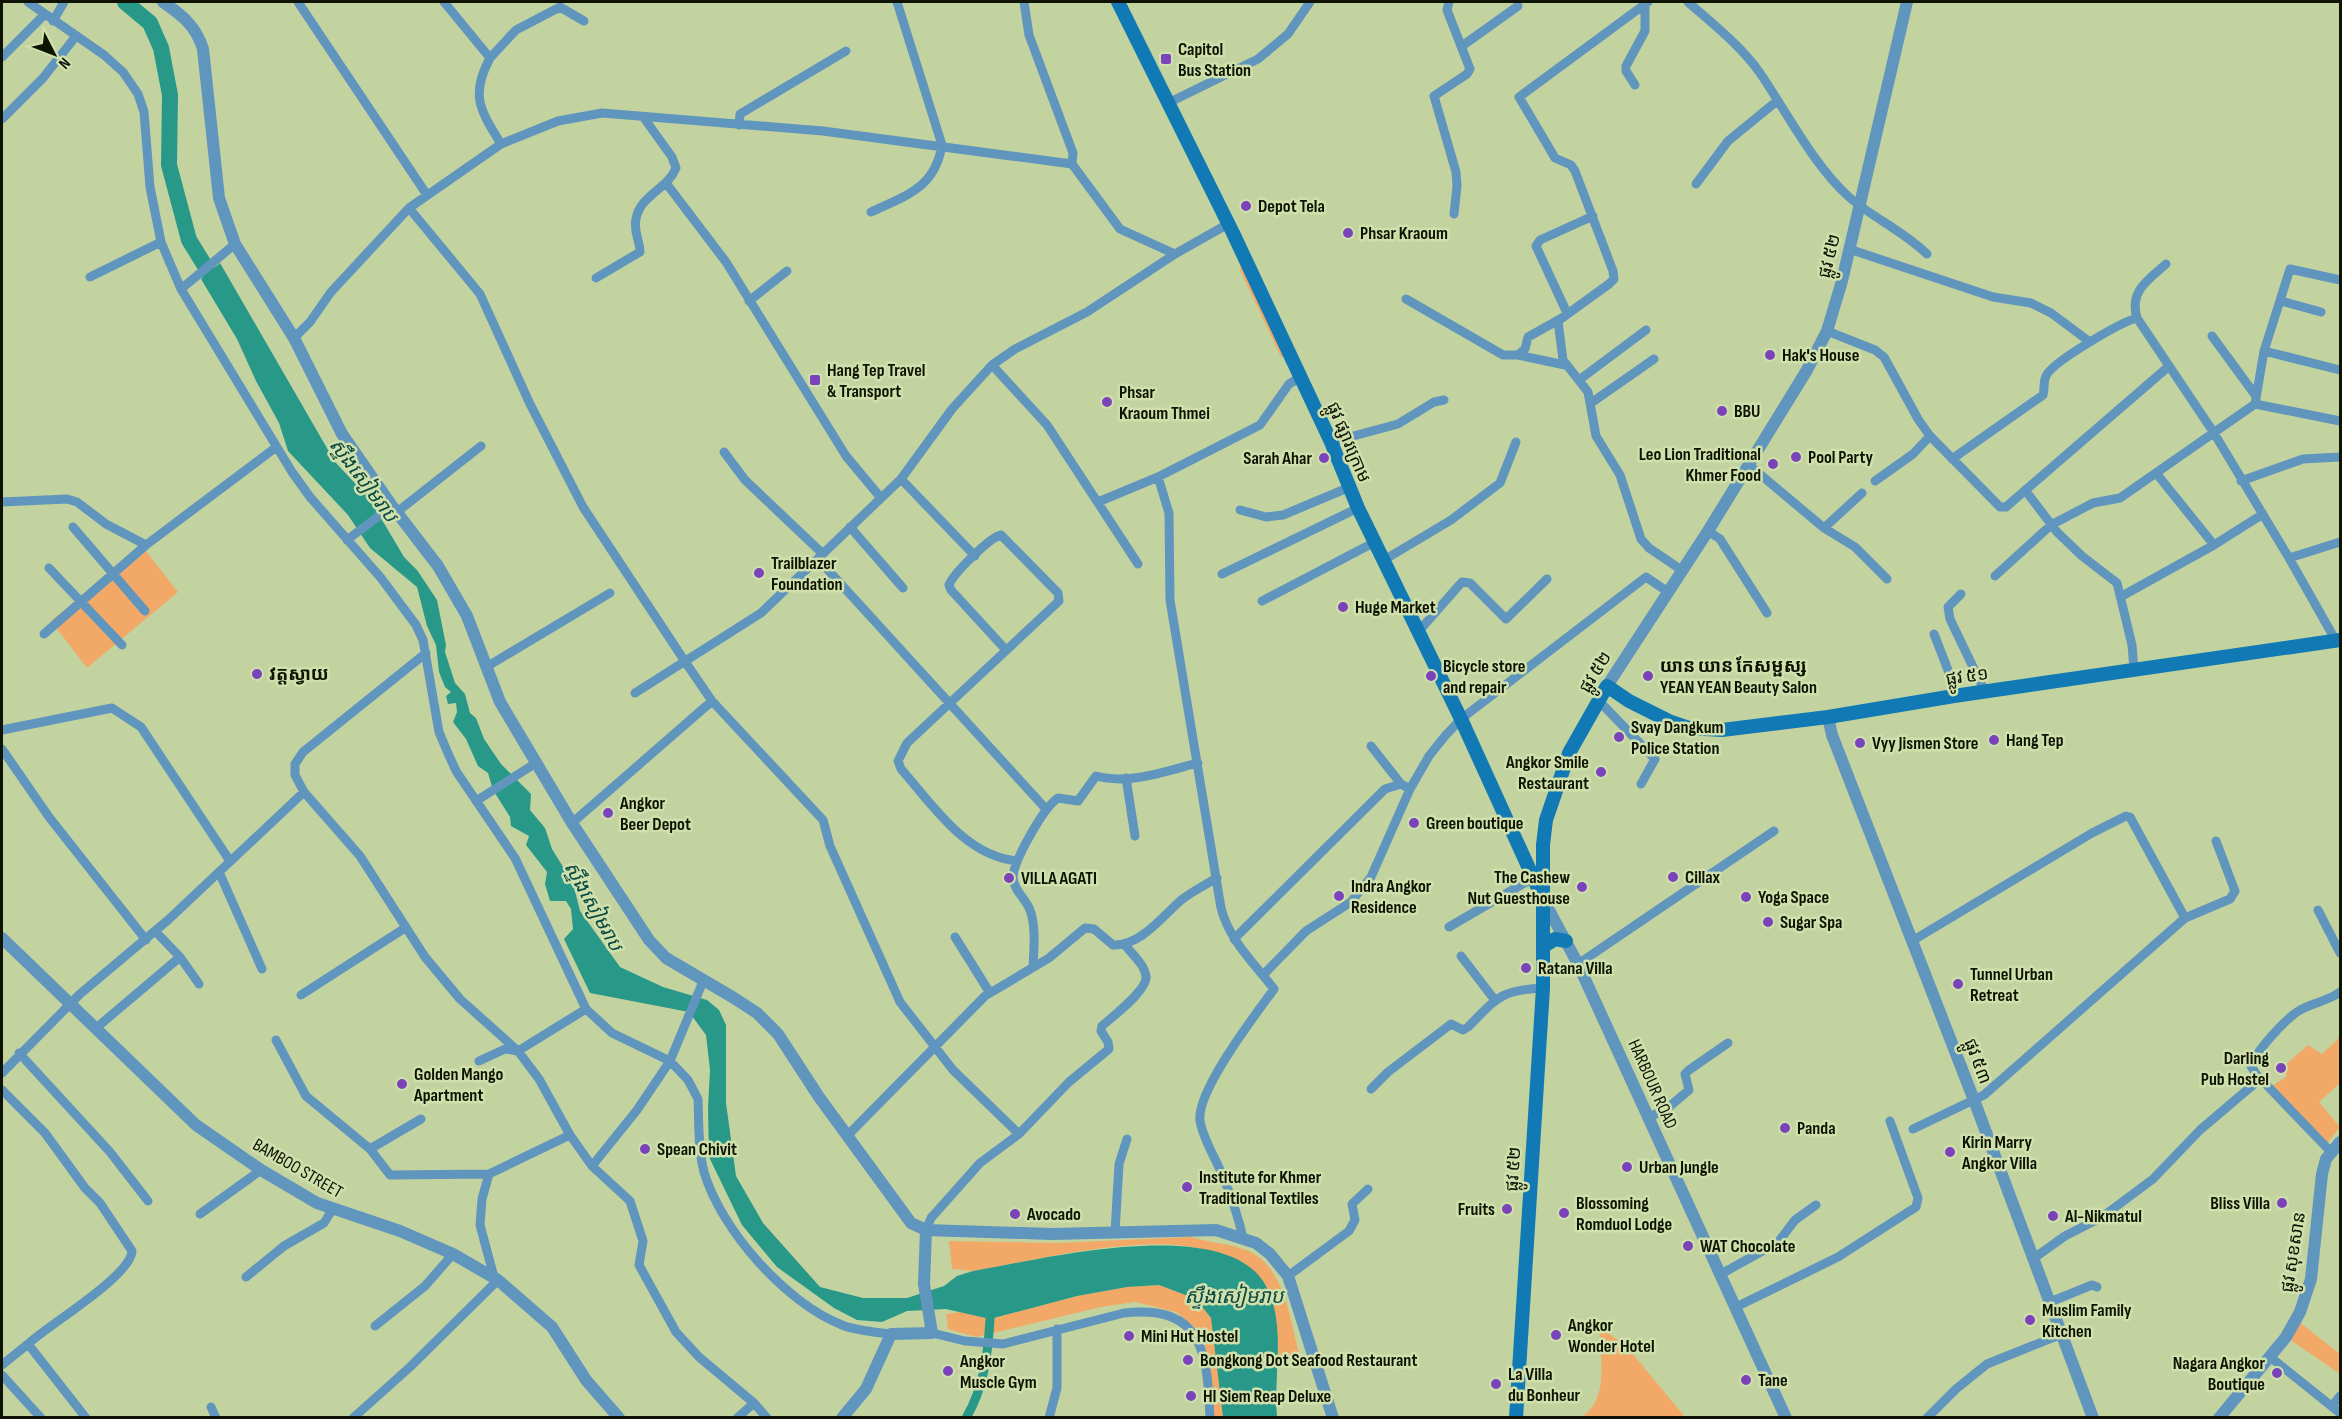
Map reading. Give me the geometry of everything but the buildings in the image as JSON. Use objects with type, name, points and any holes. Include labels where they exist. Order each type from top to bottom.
[{"type":"main road","name":"ផ្លូវ ផ្សារក្រោម","points":[[1118,2],[1301,377],[1358,508],[1461,719],[1543,899]]},
{"type":"main road","name":"ផ្លូវ ៥១","points":[[1606,686],[1645,709],[1689,728],[1722,730],[1828,717],[1954,696],[2338,641]]},
{"type":"main road","name":"ផ្លូវ ៥២","points":[[1516,1418],[1543,988],[1543,845],[1546,820],[1559,776],[1606,686]]},
{"type":"main road","points":[[1518,848],[1525,853],[1532,853],[1543,845]]},
{"type":"main road","points":[[1544,946],[1555,939],[1566,941]]},
{"type":"street","points":[[28,2],[110,61],[138,94],[144,112],[150,187],[161,242],[184,287],[275,448],[310,498],[350,538],[402,603],[416,625],[426,653],[439,732],[456,771],[480,798],[515,858],[586,1009],[603,1027],[670,1061],[688,1080],[698,1099],[704,1172],[722,1214],[742,1244],[798,1299],[823,1316],[856,1329],[891,1334],[932,1333],[992,1344],[1017,1341],[1109,1316],[1140,1311],[1158,1314],[1182,1324],[1196,1335],[1204,1351],[1210,1418]]},
{"type":"street","points":[[53,21],[64,2]]},
{"type":"street","points":[[163,2],[188,20],[198,34],[203,49],[219,198],[231,248],[294,338],[342,434],[390,510],[438,566],[467,616],[500,702],[572,823],[649,940],[666,958],[701,985],[756,1013],[778,1034],[819,1097],[911,1223],[926,1230],[1052,1234],[1216,1230],[1244,1238],[1270,1254],[1288,1276],[1332,1418]]},
{"type":"street","points":[[298,2],[427,195]]},
{"type":"street","points":[[444,2],[490,58]]},
{"type":"street","points":[[871,212],[921,188],[939,163],[942,145],[897,2]]},
{"type":"street","points":[[1024,2],[1029,35],[1072,153],[1072,164],[1120,229],[1175,254]]},
{"type":"street","points":[[1168,103],[1258,59],[1288,34],[1310,2]]},
{"type":"street","points":[[1449,2],[1447,10],[1462,46],[1469,71],[1434,96],[1456,172],[1454,214]]},
{"type":"street","points":[[1635,85],[1626,71],[1626,66],[1645,31],[1646,2]]},
{"type":"street","points":[[1518,355],[1525,348],[1528,337],[1558,321],[1593,297],[1614,279],[1612,264],[1575,171],[1571,165],[1554,158],[1519,97],[1539,85],[1598,36],[1646,2]]},
{"type":"street","points":[[1688,2],[1748,58],[1829,175],[1849,197],[1907,235],[1927,254]]},
{"type":"street","name":"ផ្លូវ ៥២","points":[[1606,686],[1708,531],[1807,370],[1827,331],[1861,204],[1907,2]]},
{"type":"street","points":[[501,144],[485,118],[477,94],[481,75],[490,58],[516,30],[561,4],[584,21]]},
{"type":"street","points":[[1462,46],[1518,6]]},
{"type":"street","points":[[2,57],[45,14]]},
{"type":"street","points":[[2,119],[44,78],[76,36]]},
{"type":"street","points":[[739,125],[740,114],[846,51]]},
{"type":"street","points":[[1696,184],[1728,141],[1777,101]]},
{"type":"street","points":[[294,338],[310,322],[331,292],[409,208],[501,144],[558,121],[602,113],[823,131],[1072,164]]},
{"type":"street","points":[[596,278],[640,252],[636,219],[642,204],[666,183],[676,168],[672,157],[644,118]]},
{"type":"street","points":[[666,183],[726,262],[846,456],[881,498]]},
{"type":"street","points":[[409,208],[480,294],[530,404],[583,507],[686,663],[712,701],[823,820],[830,846],[900,1002],[934,1048],[1019,1134]]},
{"type":"street","points":[[1567,313],[1536,246],[1540,240],[1593,216]]},
{"type":"street","points":[[635,693],[686,663],[760,613],[902,479],[952,410],[992,365],[1015,349],[1087,312],[1175,254],[1228,224]]},
{"type":"street","points":[[90,277],[161,242]]},
{"type":"street","points":[[184,287],[231,248]]},
{"type":"street","points":[[1850,249],[1993,297],[2031,303],[2051,314],[2090,342]]},
{"type":"street","points":[[2166,264],[2134,297],[2136,318],[2214,433],[2338,641]]},
{"type":"street","points":[[1995,576],[2051,525],[2093,503],[2120,498],[2214,433],[2256,400],[2264,351],[2290,269],[2340,280]]},
{"type":"street","points":[[749,301],[787,271]]},
{"type":"street","points":[[1406,299],[1503,355],[1518,355],[1565,365]]},
{"type":"street","points":[[2281,301],[2321,312]]},
{"type":"street","points":[[1952,459],[1999,423],[2040,398],[2044,393],[2046,376],[2049,371],[2090,342],[2136,318]]},
{"type":"street","points":[[1558,321],[1565,365],[1588,392],[1596,436],[1623,482],[1641,539],[1649,548],[1683,571]]},
{"type":"street","points":[[1579,380],[1646,330]]},
{"type":"street","points":[[1827,331],[1875,350],[1884,357],[1918,419],[1930,436],[2000,507],[2006,507],[2168,367]]},
{"type":"street","points":[[2212,336],[2256,400],[2340,420]]},
{"type":"street","points":[[2264,351],[2340,370]]},
{"type":"street","points":[[1591,403],[1654,359]]},
{"type":"street","points":[[992,365],[1047,425],[1138,564]]},
{"type":"street","points":[[1098,502],[1158,477],[1260,425],[1289,384],[1301,377]]},
{"type":"street","points":[[1331,442],[1398,424],[1434,402],[1444,400]]},
{"type":"street","points":[[1875,481],[1913,454],[1930,436]]},
{"type":"street","points":[[1384,560],[1450,520],[1500,483],[1516,442]]},
{"type":"street","points":[[350,538],[481,446]]},
{"type":"street","points":[[44,634],[146,545],[275,448]]},
{"type":"street","points":[[724,452],[745,480],[820,556],[949,705],[1046,809]]},
{"type":"street","points":[[2241,481],[2315,456],[2340,457]]},
{"type":"street","points":[[1749,465],[1824,528],[1855,547],[1887,579]]},
{"type":"street","points":[[2156,473],[2214,545]]},
{"type":"street","points":[[1158,477],[1169,513],[1170,600],[1216,878],[1226,925],[1234,939],[1274,989],[1221,1066],[1203,1100],[1200,1112],[1204,1133],[1230,1196],[1244,1238]]},
{"type":"street","points":[[902,479],[975,556]]},
{"type":"street","points":[[1240,510],[1266,517],[1283,515],[1350,487]]},
{"type":"street","points":[[2025,490],[2051,525],[2082,556],[2112,577],[2122,596],[2134,670]]},
{"type":"street","points":[[1824,528],[1862,493]]},
{"type":"street","points":[[2,502],[67,499],[77,502],[106,524],[146,545]]},
{"type":"street","points":[[1222,574],[1358,508]]},
{"type":"street","points":[[2122,596],[2214,545],[2263,514]]},
{"type":"street","points":[[73,527],[145,611]]},
{"type":"street","points":[[850,527],[903,588]]},
{"type":"street","points":[[1708,531],[1720,539],[1767,613]]},
{"type":"street","points":[[1006,650],[951,590],[950,581],[995,536],[1001,535],[1060,597],[1057,604],[907,743],[898,761],[901,769],[960,835],[998,859],[1017,861]]},
{"type":"street","points":[[1262,601],[1375,542]]},
{"type":"street","points":[[2289,558],[2340,542]]},
{"type":"street","points":[[50,568],[122,645]]},
{"type":"street","points":[[1263,975],[1306,932],[1351,902],[1371,878],[1410,789],[1429,756],[1461,719],[1646,577],[1668,592]]},
{"type":"street","points":[[1418,632],[1462,582],[1470,583],[1506,619],[1547,579]]},
{"type":"street","points":[[488,666],[610,593]]},
{"type":"street","points":[[1961,594],[1948,607],[1950,619],[1985,692]]},
{"type":"street","points":[[1934,634],[1948,670],[1954,696]]},
{"type":"street","points":[[426,653],[300,756],[295,764],[295,775],[304,792],[360,856],[425,957],[460,999],[518,1051],[539,1079],[570,1135],[592,1166],[630,1201],[643,1241],[639,1265],[676,1332],[699,1358],[754,1403],[767,1418]]},
{"type":"street","points":[[1598,700],[1655,759],[1641,784]]},
{"type":"street","points":[[572,823],[712,701]]},
{"type":"street","points":[[2,730],[112,708],[141,727],[230,861]]},
{"type":"street","name":"ផ្លូវ ៥៣","points":[[1828,717],[1832,735],[1912,941],[1970,1101],[2034,1258],[2093,1418]]},
{"type":"street","points":[[1371,746],[1401,784],[1410,789]]},
{"type":"street","points":[[2,749],[50,817],[146,940]]},
{"type":"street","points":[[480,798],[536,763]]},
{"type":"street","points":[[1033,966],[1032,917],[1014,883],[1017,861],[1046,809],[1058,798],[1078,801],[1095,777],[1126,778],[1198,763]]},
{"type":"street","points":[[1126,778],[1135,836]]},
{"type":"street","points":[[1234,939],[1385,789],[1401,784]]},
{"type":"street","points":[[2,1073],[69,1004],[155,932],[304,792]]},
{"type":"street","points":[[1912,941],[2083,838],[2126,816],[2130,817],[2185,918]]},
{"type":"street","points":[[1578,964],[1774,831]]},
{"type":"street","points":[[1914,1129],[1984,1095],[2185,918],[2234,895],[2235,891],[2216,841]]},
{"type":"street","points":[[219,872],[262,969]]},
{"type":"street","points":[[848,1136],[990,993],[1048,958],[1085,928],[1094,929],[1113,945],[1124,944],[1150,929],[1182,900],[1216,878]]},
{"type":"street","points":[[1449,927],[1533,878]]},
{"type":"street","name":"HARBOUR ROAD","points":[[1543,899],[1578,964],[1650,1117],[1786,1418]]},
{"type":"street","points":[[2319,910],[2340,953]]},
{"type":"street","points":[[301,995],[405,928]]},
{"type":"street","points":[[155,932],[180,957],[199,984]]},
{"type":"street","points":[[955,937],[990,993]]},
{"type":"street","name":"BAMBOO STREET","points":[[2,938],[196,1125],[261,1170],[332,1210],[400,1231],[453,1254],[496,1278],[552,1328],[586,1380],[618,1418]]},
{"type":"street","points":[[932,1333],[924,1284],[926,1230],[931,1218],[980,1163],[1019,1134],[1069,1082],[1109,1049],[1108,1042],[1101,1031],[1102,1026],[1140,991],[1146,982],[1146,975],[1140,964],[1124,944]]},
{"type":"street","points":[[1461,956],[1494,999]]},
{"type":"street","points":[[94,1029],[180,957]]},
{"type":"street","points":[[592,1166],[637,1110],[670,1061],[701,985]]},
{"type":"street","points":[[1371,1089],[1388,1072],[1451,1024],[1463,1029],[1494,999],[1515,989],[1543,988]]},
{"type":"street","points":[[2331,1152],[2260,1079],[2252,1068],[2252,1061],[2285,1022],[2298,1011],[2332,999],[2340,992]]},
{"type":"street","points":[[479,1061],[505,1049],[518,1051],[586,1009]]},
{"type":"street","points":[[276,1040],[306,1096],[369,1149],[390,1175],[489,1173],[570,1135]]},
{"type":"street","points":[[1650,1117],[1669,1107],[1689,1090],[1685,1074],[1689,1070],[1728,1043]]},
{"type":"street","points":[[19,1053],[110,1152],[148,1201]]},
{"type":"street","points":[[2034,1258],[2065,1236],[2102,1217],[2153,1179],[2200,1130],[2260,1079]]},
{"type":"street","points":[[2,1090],[45,1133],[66,1158],[85,1188],[100,1203],[118,1228],[132,1254],[92,1297],[2,1365]]},
{"type":"street","points":[[369,1149],[421,1119]]},
{"type":"street","points":[[1736,1307],[1838,1257],[1916,1207],[1918,1197],[1890,1121]]},
{"type":"street","points":[[1114,1232],[1119,1164],[1127,1139]]},
{"type":"street","name":"ផ្លូវ សុខសាន","points":[[2219,1418],[2294,1325],[2306,1298],[2313,1265],[2322,1174],[2331,1152],[2340,1142]]},
{"type":"street","points":[[200,1214],[261,1170]]},
{"type":"street","points":[[352,1418],[410,1367],[496,1278],[480,1226],[482,1199],[489,1173]]},
{"type":"street","points":[[1288,1276],[1349,1231],[1355,1220],[1352,1204],[1368,1189]]},
{"type":"street","points":[[1720,1274],[1779,1241],[1788,1226],[1816,1205]]},
{"type":"street","points":[[246,1277],[284,1246],[324,1223],[332,1210]]},
{"type":"street","points":[[375,1326],[425,1286],[453,1254]]},
{"type":"street","points":[[2050,1302],[2092,1285],[2097,1287]]},
{"type":"street","points":[[1049,1418],[1057,1388],[1057,1329]]},
{"type":"street","points":[[842,1418],[866,1389],[891,1334]]},
{"type":"street","points":[[1927,1418],[1956,1389],[1987,1364],[2062,1334]]},
{"type":"street","points":[[28,1344],[86,1418]]},
{"type":"street","points":[[2269,1356],[2340,1413]]},
{"type":"street","points":[[2,1375],[41,1418]]},
{"type":"street","points":[[2332,1406],[2340,1396]]},
{"type":"street","points":[[737,1418],[754,1403]]},
{"type":"street","points":[[211,1407],[216,1418]]},
{"type":"shaded area","points":[[1245,265],[1288,354],[1281,357],[1239,268]]},
{"type":"shaded area","points":[[142,546],[178,592],[87,668],[51,621]]},
{"type":"shaded area","points":[[2340,1032],[2340,1083],[2319,1102],[2340,1127],[2325,1146],[2272,1086],[2287,1076],[2282,1068],[2308,1045],[2322,1054],[2338,1039]]},
{"type":"shaded area","points":[[1191,1237],[1246,1250],[1260,1258],[1270,1269],[1285,1298],[1301,1360],[1278,1361],[1278,1337],[1274,1311],[1265,1287],[1250,1268],[1199,1249],[1161,1244],[1107,1247],[973,1271],[952,1269],[949,1241],[1056,1243]]},
{"type":"shaded area","points":[[1159,1285],[1196,1299],[1211,1318],[1223,1417],[1213,1417],[1209,1357],[1198,1330],[1176,1312],[1135,1302],[1101,1307],[976,1337],[948,1329],[946,1314],[960,1312],[990,1319],[1077,1296],[1127,1287]]},
{"type":"shaded area","points":[[2299,1322],[2340,1354],[2340,1374],[2289,1339]]},
{"type":"shaded area","points":[[1599,1326],[1627,1347],[1685,1417],[1582,1417],[1591,1409],[1600,1388]]},
{"type":"water","name":"ស្ទឹងសៀមរាប","points":[[220,263],[335,462],[369,498],[404,557],[417,570],[437,600],[446,645],[445,652],[455,683],[465,694],[470,713],[476,718],[484,739],[501,764],[531,794],[530,810],[545,828],[552,849],[573,883],[580,911],[620,967],[663,987],[707,1000],[719,1010],[726,1025],[726,1103],[736,1176],[763,1223],[820,1287],[863,1298],[907,1298],[944,1286],[957,1276],[973,1271],[1084,1251],[1174,1246],[1213,1251],[1245,1264],[1266,1286],[1272,1301],[1278,1334],[1277,1417],[1223,1417],[1211,1318],[1196,1299],[1159,1285],[1127,1287],[1077,1296],[990,1319],[946,1309],[907,1311],[882,1322],[857,1320],[834,1308],[777,1267],[742,1225],[709,1157],[710,1070],[706,1035],[689,1012],[590,993],[564,939],[573,929],[571,909],[566,901],[550,901],[545,884],[547,872],[526,845],[529,836],[511,826],[510,817],[493,790],[488,773],[478,766],[466,739],[453,722],[457,712],[456,703],[448,704],[446,696],[451,692],[445,687],[439,672],[436,645],[427,626],[417,587],[370,548],[348,515],[288,451],[279,423],[237,339],[201,279]]},
{"type":"waterway","name":"ស្ទឹងសៀមរាប","points":[[125,2],[150,23],[161,48],[170,95],[169,165],[189,240],[215,282]]},
{"type":"waterway","points":[[966,1418],[977,1395],[984,1370],[990,1319]]},
{"type":"place","name":"Capitol Bus Station","points":[[1166,59]]},
{"type":"place","name":"Depot Tela","points":[[1246,206]]},
{"type":"place","name":"Phsar Kraoum","points":[[1348,233]]},
{"type":"place","name":"Hak's House","points":[[1770,355]]},
{"type":"place","name":"Hang Tep Travel & Transport","points":[[815,380]]},
{"type":"place","name":"Phsar Kraoum Thmei","points":[[1107,402]]},
{"type":"place","name":"BBU","points":[[1722,411]]},
{"type":"place","name":"Pool Party","points":[[1796,457]]},
{"type":"place","name":"Sarah Ahar","points":[[1324,458]]},
{"type":"place","name":"Leo Lion Traditional Khmer Food","points":[[1773,464]]},
{"type":"place","name":"Trailblazer Foundation","points":[[759,573]]},
{"type":"place","name":"Huge Market","points":[[1343,607]]},
{"type":"place","name":"វត្តស្វាយ","points":[[257,674]]},
{"type":"place","name":"Bicycle store and repair","points":[[1431,676]]},
{"type":"place","name":"យាន យាន កែសម្ផស្ស YEAN YEAN Beauty Salon","points":[[1648,676]]},
{"type":"place","name":"Svay Dangkum Police Station","points":[[1619,737]]},
{"type":"place","name":"Hang Tep","points":[[1994,740]]},
{"type":"place","name":"Vyy Jismen Store","points":[[1860,743]]},
{"type":"place","name":"Angkor Smile Restaurant","points":[[1601,772]]},
{"type":"place","name":"Angkor Beer Depot","points":[[608,813]]},
{"type":"place","name":"Green boutique","points":[[1414,823]]},
{"type":"place","name":"Cillax","points":[[1673,877]]},
{"type":"place","name":"VILLA AGATI","points":[[1009,878]]},
{"type":"place","name":"The Cashew Nut Guesthouse","points":[[1582,887]]},
{"type":"place","name":"Indra Angkor Residence","points":[[1339,896]]},
{"type":"place","name":"Yoga Space","points":[[1746,897]]},
{"type":"place","name":"Sugar Spa","points":[[1768,922]]},
{"type":"place","name":"Ratana Villa","points":[[1526,968]]},
{"type":"place","name":"Tunnel Urban Retreat","points":[[1958,984]]},
{"type":"place","name":"Darling Pub Hostel","points":[[2281,1068]]},
{"type":"place","name":"Golden Mango Apartment","points":[[402,1084]]},
{"type":"place","name":"Panda","points":[[1785,1128]]},
{"type":"place","name":"Spean Chivit","points":[[645,1149]]},
{"type":"place","name":"Kirin Marry Angkor Villa","points":[[1950,1152]]},
{"type":"place","name":"Urban Jungle","points":[[1627,1167]]},
{"type":"place","name":"Institute for Khmer Traditional Textiles","points":[[1187,1187]]},
{"type":"place","name":"Bliss Villa","points":[[2282,1203]]},
{"type":"place","name":"Fruits","points":[[1507,1209]]},
{"type":"place","name":"Blossoming Romduol Lodge","points":[[1564,1213]]},
{"type":"place","name":"Avocado","points":[[1015,1214]]},
{"type":"place","name":"Al-Nikmatul","points":[[2053,1216]]},
{"type":"place","name":"WAT Chocolate","points":[[1688,1246]]},
{"type":"place","name":"Muslim Family Kitchen","points":[[2030,1320]]},
{"type":"place","name":"Angkor Wonder Hotel","points":[[1556,1335]]},
{"type":"place","name":"Mini Hut Hostel","points":[[1129,1336]]},
{"type":"place","name":"Bongkong Dot Seafood Restaurant","points":[[1188,1360]]},
{"type":"place","name":"Angkor Muscle Gym","points":[[948,1371]]},
{"type":"place","name":"Nagara Angkor Boutique","points":[[2277,1373]]},
{"type":"place","name":"Tane","points":[[1746,1380]]},
{"type":"place","name":"La Villa du Bonheur","points":[[1496,1384]]},
{"type":"place","name":"HI Siem Reap Deluxe","points":[[1191,1396]]}]
